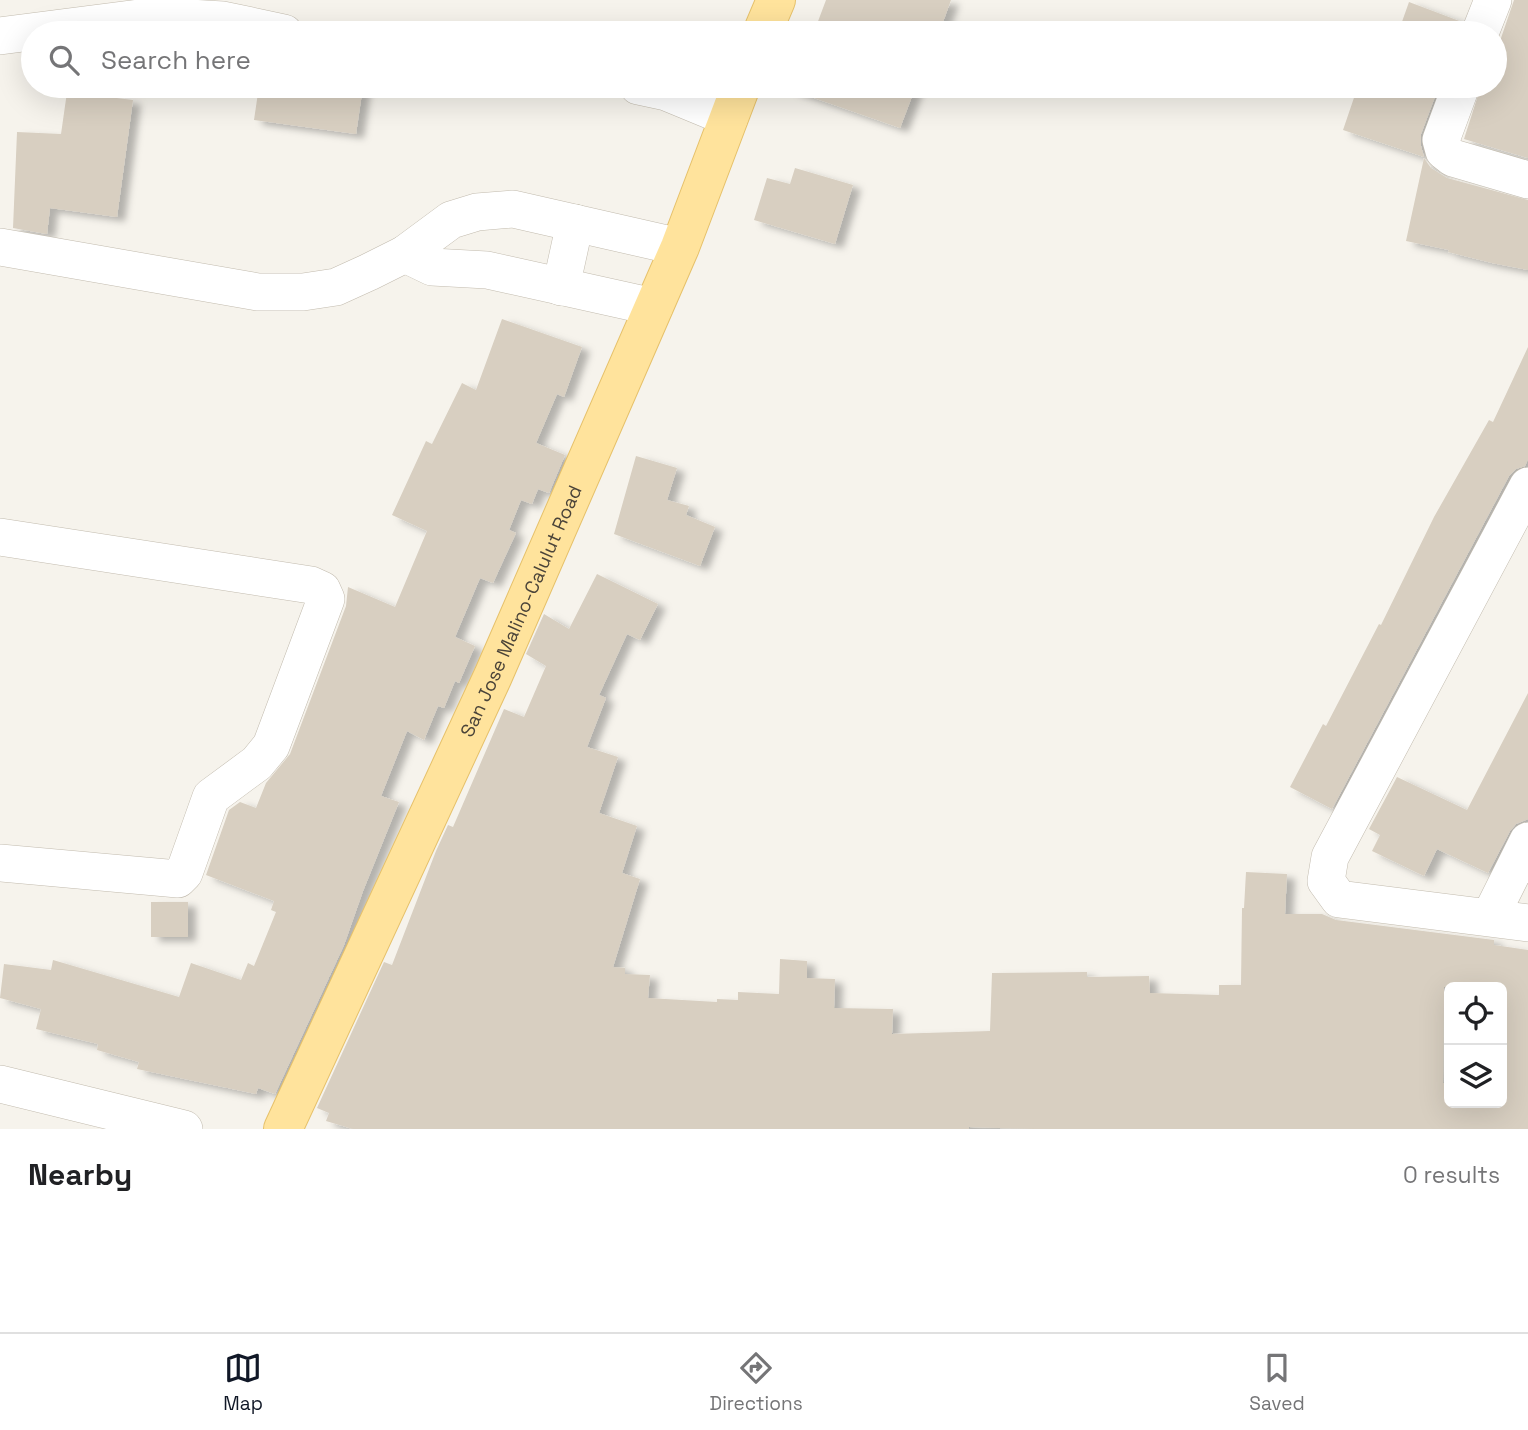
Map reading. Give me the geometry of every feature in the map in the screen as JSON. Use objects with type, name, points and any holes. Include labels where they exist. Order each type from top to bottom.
[{"type":"main road","points":[[767,21],[776,0]]},
{"type":"main road","name":"San Jose Malino-Calulut Road","points":[[284,1129],[492,676],[680,247],[735,102]]},
{"type":"street","points":[[1485,21],[1493,0]]},
{"type":"street","points":[[116,21],[155,16],[228,21]]},
{"type":"street","points":[[0,36],[21,33]]},
{"type":"street","points":[[707,98],[735,102]]},
{"type":"street","points":[[1457,98],[1441,140],[1444,151],[1454,158],[1528,180]]},
{"type":"street","points":[[0,247],[258,292],[303,292],[336,287],[405,254],[451,220],[477,212],[513,209],[680,247]]},
{"type":"street","points":[[561,286],[575,223]]},
{"type":"street","points":[[405,254],[432,267],[487,270],[654,307]]},
{"type":"street","points":[[1528,486],[1330,857],[1326,881],[1339,899],[1528,923]]},
{"type":"street","points":[[0,537],[311,585],[322,590],[326,599],[271,746],[257,763],[211,797],[184,873],[178,878],[0,863]]},
{"type":"street","points":[[1490,917],[1528,841]]},
{"type":"street","points":[[0,1084],[184,1129]]},
{"type":"building","points":[[826,0],[951,0],[943,21],[818,21]]},
{"type":"building","points":[[1514,0],[1528,0],[1528,158],[1464,139],[1477,98],[1507,98],[1507,21]]},
{"type":"building","points":[[1409,2],[1459,21],[1402,21]]},
{"type":"building","points":[[66,98],[133,100],[117,217],[50,208],[47,234],[13,228],[17,132],[61,134]]},
{"type":"building","points":[[257,98],[361,98],[356,134],[254,120]]},
{"type":"building","points":[[814,98],[911,98],[900,128]]},
{"type":"building","points":[[1354,98],[1434,98],[1421,134],[1424,157],[1343,130]]},
{"type":"building","points":[[1424,158],[1431,168],[1447,178],[1528,200],[1528,270],[1406,241]]},
{"type":"building","points":[[795,168],[853,185],[835,244],[754,220],[767,178],[790,184]]},
{"type":"building","points":[[502,319],[582,347],[564,397],[557,394],[536,443],[565,455],[549,493],[538,489],[532,504],[521,500],[509,530],[516,533],[493,583],[480,578],[455,637],[475,646],[459,683],[455,681],[444,708],[438,706],[424,740],[407,731],[381,796],[399,802],[344,945],[275,1094],[258,1088],[256,1094],[137,1069],[139,1062],[97,1050],[98,1044],[36,1029],[41,1009],[0,998],[4,964],[51,970],[53,960],[179,997],[191,963],[241,980],[248,963],[254,966],[276,912],[271,910],[274,901],[206,875],[229,810],[240,802],[256,808],[266,783],[290,754],[346,606],[348,587],[395,607],[427,531],[392,515],[426,441],[432,444],[462,383],[476,390]]},
{"type":"building","points":[[1528,347],[1528,459],[1525,466],[1516,469],[1509,476],[1332,809],[1290,787],[1323,724],[1326,726],[1379,624],[1381,625],[1434,517],[1489,420],[1493,422]]},
{"type":"building","points":[[636,456],[677,468],[667,500],[689,506],[686,515],[715,527],[700,566],[614,534]]},
{"type":"building","points":[[597,574],[658,604],[640,640],[627,634],[599,695],[606,698],[587,747],[618,757],[599,813],[637,826],[622,873],[640,879],[613,967],[625,968],[625,974],[650,975],[648,998],[717,1002],[717,999],[738,1000],[738,992],[779,994],[780,959],[807,961],[807,978],[835,979],[834,1008],[893,1009],[892,1034],[990,1031],[992,973],[1087,972],[1087,977],[1149,976],[1150,993],[1219,995],[1219,985],[1241,985],[1242,908],[1246,872],[1287,874],[1285,914],[1322,914],[1336,920],[1494,940],[1494,945],[1528,950],[1528,1129],[353,1129],[326,1121],[329,1113],[317,1108],[384,962],[392,965],[436,851],[448,825],[453,827],[504,709],[524,717],[546,666],[526,654],[544,614],[569,629]]},
{"type":"building","points":[[1528,693],[1528,819],[1516,824],[1510,831],[1488,873],[1437,849],[1424,876],[1372,851],[1380,835],[1369,829],[1397,777],[1467,810]]},
{"type":"building","points":[[151,902],[188,902],[188,937],[151,937]]}]
